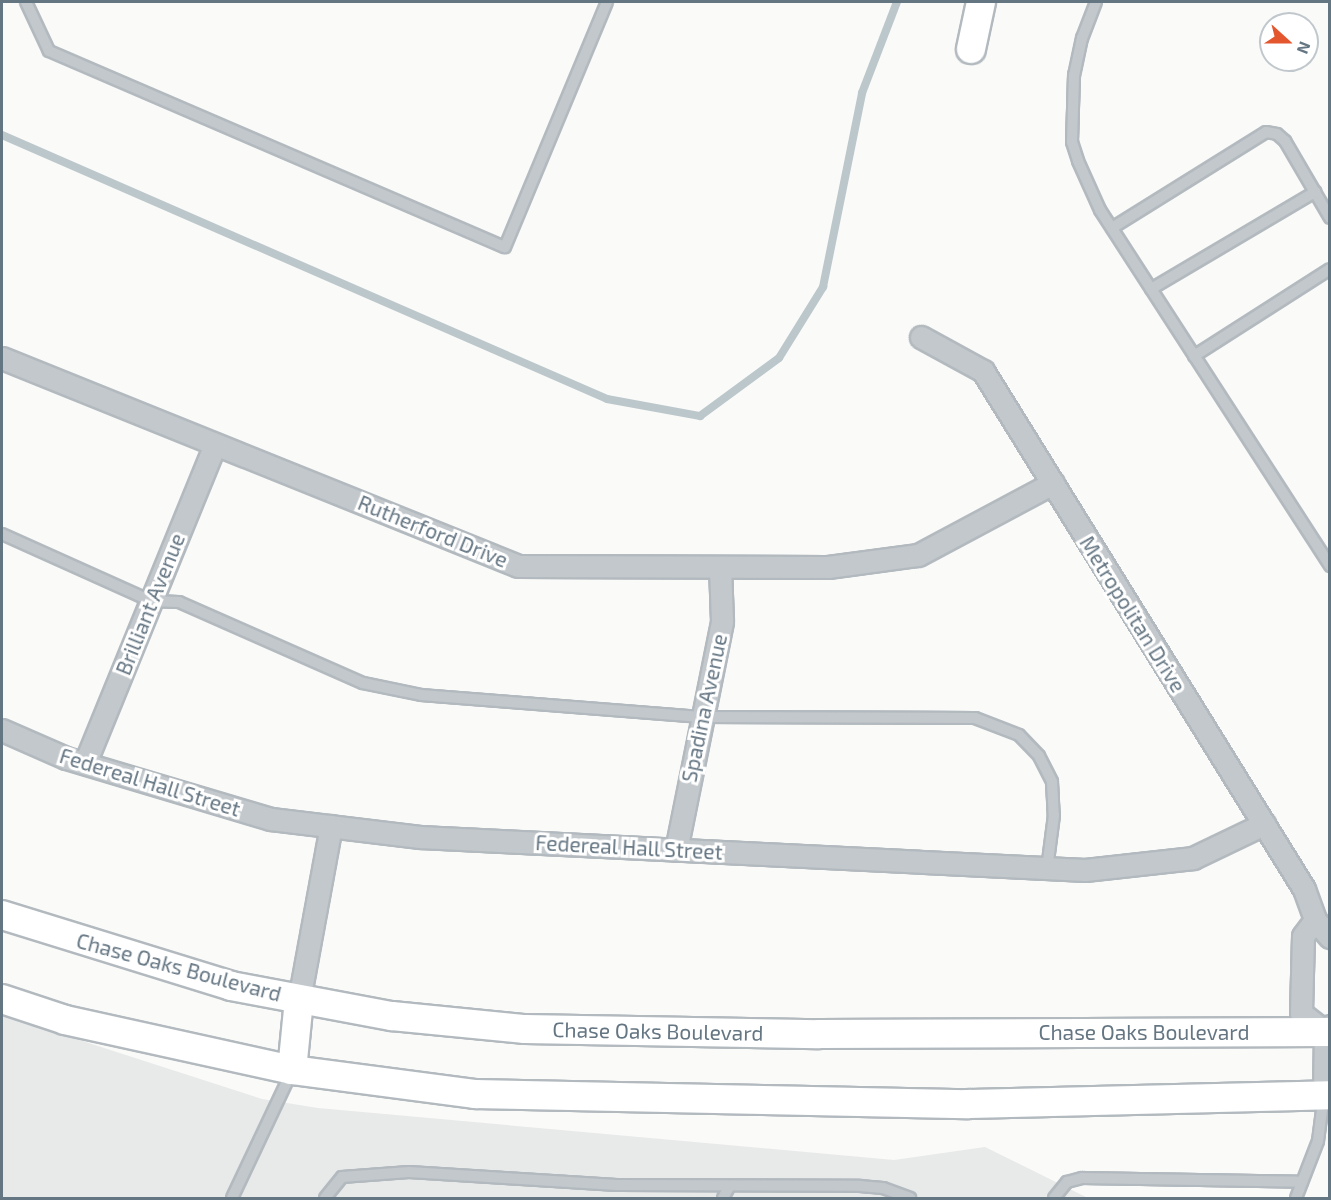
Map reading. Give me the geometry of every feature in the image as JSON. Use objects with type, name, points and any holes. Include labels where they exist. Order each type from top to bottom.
[{"type":"street","points":[[971,49],[981,2]]},
{"type":"street","name":"Metropolitan Drive","points":[[921,337],[983,371],[1304,889],[1315,920],[1329,937]]},
{"type":"street","name":"Rutherford Drive","points":[[2,358],[518,566],[828,567],[918,555],[1053,483]]},
{"type":"street","name":"Brilliant Avenue","points":[[85,763],[215,444]]},
{"type":"street","name":"Spadina Avenue","points":[[676,849],[722,621],[720,567]]},
{"type":"street","name":"Federeal Hall Street","points":[[2,730],[85,763],[271,819],[420,837],[1085,870],[1193,858],[1264,824]]},
{"type":"street","points":[[292,1070],[299,1000],[331,826]]},
{"type":"street","name":"Chase Oaks Boulevard","points":[[2,915],[231,986],[392,1016],[606,1032],[1328,1030]]},
{"type":"street","points":[[2,999],[65,1020],[292,1070],[475,1094],[547,1098],[967,1104],[1327,1095],[1328,1030],[1301,1013],[1302,936],[1315,920]]},
{"type":"lane","points":[[26,2],[49,51],[505,247],[608,2]]},
{"type":"lane","points":[[1096,2],[1082,38],[1074,75],[1072,142],[1100,210],[1329,566]]},
{"type":"lane","points":[[1112,228],[1266,132],[1277,134],[1285,141],[1329,218]]},
{"type":"lane","points":[[1151,289],[1315,192]]},
{"type":"lane","points":[[1194,356],[1329,269]]},
{"type":"lane","points":[[2,534],[151,601],[179,602],[363,683],[421,695],[701,717],[956,715],[1019,735],[1039,756],[1052,782],[1054,814],[1047,869]]},
{"type":"lane","points":[[232,1198],[292,1070]]},
{"type":"lane","points":[[1296,1198],[1318,1141],[1327,1095]]},
{"type":"lane","points":[[325,1198],[342,1177],[409,1172],[617,1185],[860,1186],[883,1188],[910,1198]]},
{"type":"lane","points":[[1054,1198],[1067,1182],[1082,1178],[1302,1182]]},
{"type":"lane","points":[[723,1198],[729,1187]]},
{"type":"shaded area","points":[[2,1015],[262,1099],[318,1108],[894,1160],[985,1147],[1088,1198],[2,1198]]},
{"type":"waterway","points":[[2,135],[607,399],[700,416],[779,358],[823,287],[862,93],[897,2]]}]
